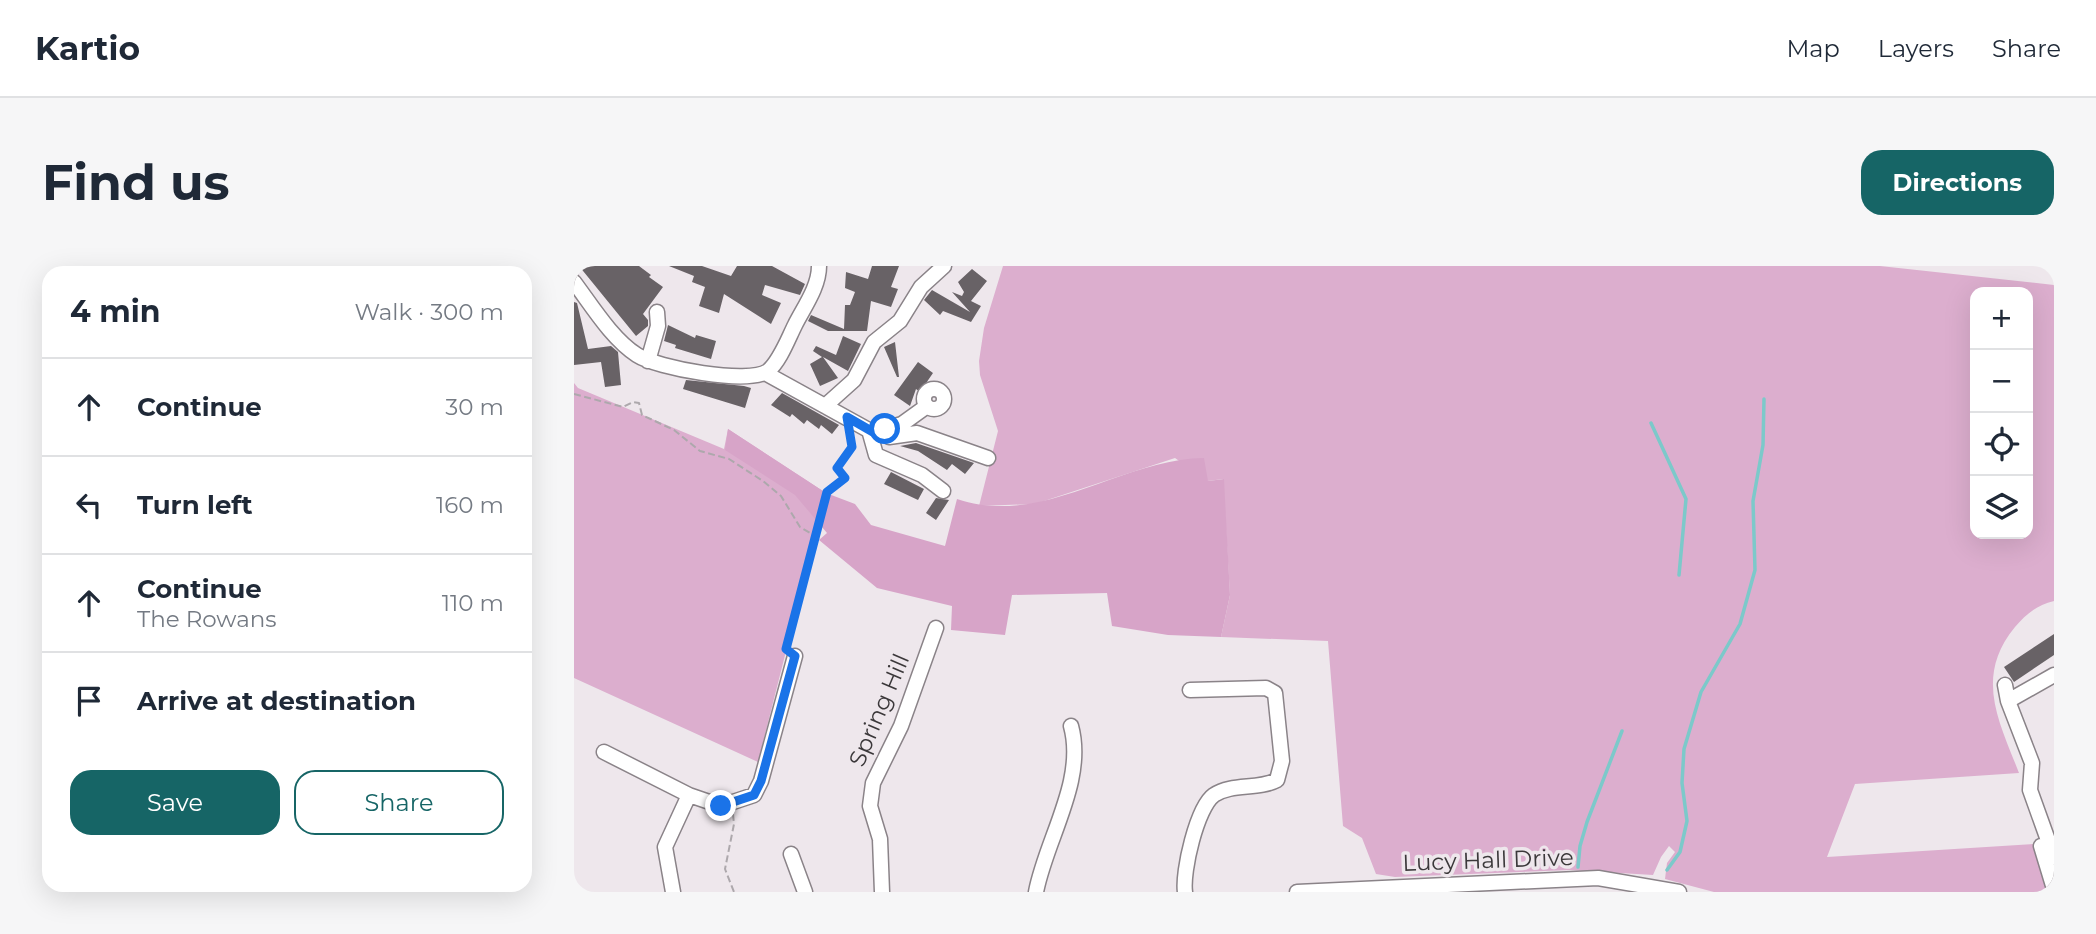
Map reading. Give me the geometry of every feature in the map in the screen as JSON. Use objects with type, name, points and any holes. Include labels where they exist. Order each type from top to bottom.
[{"type":"street","points":[[765,373],[787,342],[817,281],[819,266]]},
{"type":"street","points":[[825,406],[854,380],[874,342],[900,321],[921,287],[944,266]]},
{"type":"street","points":[[574,282],[598,315],[636,355],[648,361],[737,376],[765,373],[869,430],[902,424],[927,406]]},
{"type":"street","points":[[648,361],[658,326],[657,312]]},
{"type":"street","points":[[885,429],[889,438],[917,433],[988,458]]},
{"type":"street","points":[[869,430],[876,455],[922,475],[943,491]]},
{"type":"street","name":"Spring Hill","points":[[882,892],[880,839],[870,806],[873,783],[901,726],[936,628]]},
{"type":"street","points":[[604,752],[689,795],[721,806],[754,795],[761,781],[795,656]]},
{"type":"street","points":[[2008,701],[2054,675]]},
{"type":"street","points":[[2005,685],[2008,701],[2032,763],[2030,789],[2054,857]]},
{"type":"street","points":[[1185,892],[1183,877],[1205,806],[1213,796],[1224,791],[1277,780],[1282,761],[1275,693],[1266,688],[1190,690]]},
{"type":"street","points":[[1036,892],[1075,760],[1071,726]]},
{"type":"street","points":[[673,892],[665,847],[689,795]]},
{"type":"street","points":[[2040,845],[2054,889]]},
{"type":"street","points":[[791,855],[805,892]]},
{"type":"street","name":"Lucy Hall Drive","points":[[1297,892],[1543,887],[1598,878],[1679,892]]},
{"type":"path","points":[[574,394],[623,407],[633,402],[639,403],[642,415],[674,430],[700,451],[729,459],[763,481],[781,496],[800,527],[817,537]]},
{"type":"path","points":[[795,656],[786,649],[827,492],[845,478],[837,468],[852,447],[847,417]]},
{"type":"path","points":[[732,803],[734,824],[725,869],[734,892]]},
{"type":"shaded area","points":[[1003,266],[1880,266],[2054,285],[2054,601],[2032,611],[2015,627],[2003,645],[1993,681],[1998,717],[2019,773],[1855,784],[1827,857],[2036,844],[2052,892],[1714,892],[1665,879],[1667,863],[1675,852],[1669,846],[1653,875],[1570,870],[1395,877],[1376,874],[1362,838],[1343,826],[1328,641],[1221,637],[1230,595],[1223,479],[1208,481],[1175,458],[1035,504],[979,506],[998,431],[980,375],[979,361],[984,328]]},
{"type":"shaded area","points":[[574,383],[578,388],[724,449],[728,429],[826,493],[758,762],[574,678]]},
{"type":"shaded area","points":[[728,429],[826,493],[855,504],[871,525],[945,546],[957,499],[989,506],[1020,505],[1051,499],[1173,461],[1204,458],[1208,481],[1224,479],[1230,595],[1221,637],[1168,635],[1112,626],[1107,593],[1012,595],[1005,635],[951,630],[952,606],[877,588],[819,540],[827,533],[795,495],[725,450]]},
{"type":"building","points":[[579,266],[639,266],[651,275],[649,277],[663,287],[643,314],[648,320],[648,326],[636,336]]},
{"type":"building","points":[[669,266],[702,266],[731,276],[737,266],[772,266],[805,284],[800,295],[765,285],[762,295],[781,303],[771,324],[724,294],[719,313],[699,306],[705,287],[692,282],[694,276]]},
{"type":"building","points":[[872,266],[899,266],[891,287],[898,289],[891,307],[871,301],[867,331],[828,331],[808,321],[811,315],[844,329],[845,305],[850,305],[855,292],[845,288],[846,272],[868,279]]},
{"type":"building","points":[[972,269],[987,281],[971,301],[981,306],[971,322],[943,311],[940,315],[924,300],[932,290],[970,312],[952,292],[962,296],[964,292],[958,282]]},
{"type":"building","points":[[574,302],[577,303],[588,349],[611,346],[618,352],[621,385],[605,387],[601,362],[574,365]]},
{"type":"building","points":[[668,325],[695,338],[696,335],[716,341],[711,359],[675,348],[676,345],[664,341]]},
{"type":"building","points":[[843,336],[861,344],[848,371],[823,357],[838,378],[820,386],[810,364],[822,357],[813,351],[816,346],[836,355]]},
{"type":"building","points":[[895,342],[899,377],[884,347]]},
{"type":"building","points":[[918,362],[933,373],[920,392],[916,389],[910,406],[894,395]]},
{"type":"building","points":[[686,380],[751,388],[745,408],[683,389]]},
{"type":"building","points":[[782,393],[839,425],[832,434],[821,425],[819,429],[807,420],[804,424],[792,414],[790,417],[771,405]]},
{"type":"building","points":[[916,443],[974,463],[965,474],[952,464],[947,470],[918,451],[900,446]]},
{"type":"building","points":[[891,472],[924,489],[918,500],[884,484]]},
{"type":"building","points":[[936,498],[949,500],[936,520],[926,513]]},
{"type":"building","points":[[2054,634],[2054,655],[2014,682],[2004,667]]},
{"type":"waterway","points":[[1667,870],[1680,852],[1687,821],[1682,783],[1684,749],[1701,692],[1740,624],[1755,570],[1753,501],[1763,445],[1764,399]]},
{"type":"waterway","points":[[1651,423],[1686,499],[1679,575]]},
{"type":"waterway","points":[[1578,867],[1580,846],[1587,822],[1622,731]]},
{"type":"route","points":[[721,806],[754,795],[761,781],[795,656],[786,649],[827,492],[845,478],[837,468],[852,447],[847,417],[873,432],[885,429]]}]
